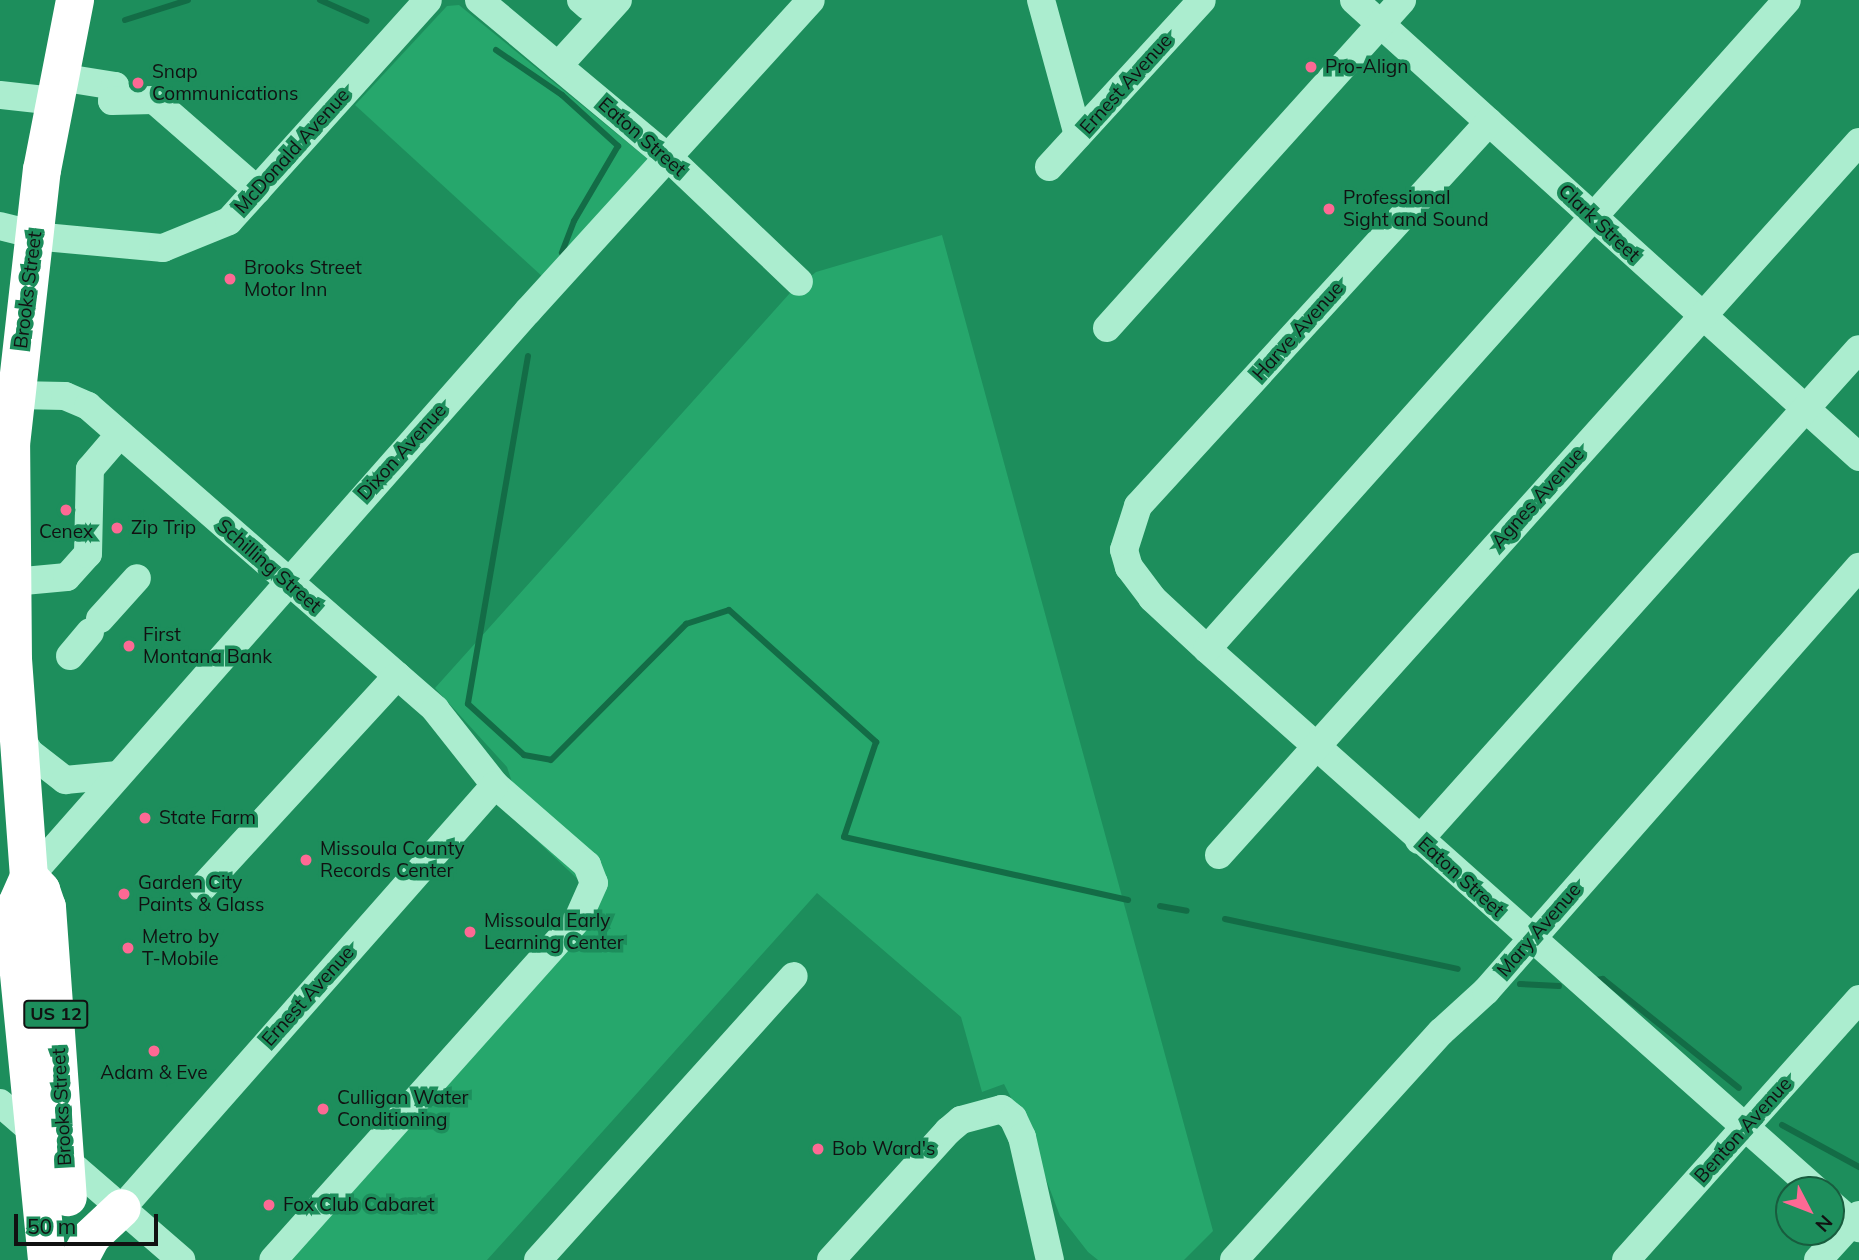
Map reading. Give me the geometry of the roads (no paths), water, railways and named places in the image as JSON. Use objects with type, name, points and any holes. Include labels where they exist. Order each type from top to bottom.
[{"type":"highway","name":"Brooks Street","points":[[47,1260],[50,1146],[47,907],[41,891],[29,877],[18,732],[13,582],[7,545],[18,231],[56,89],[75,0]]},
{"type":"highway","name":"Brooks Street","points":[[50,1146],[76,1260]]},
{"type":"highway","points":[[76,1260],[91,1237],[122,1208]]},
{"type":"street","name":"McDonald Avenue","points":[[18,231],[163,248],[229,221],[428,0]]},
{"type":"street","name":"Eaton Street","points":[[479,0],[670,159],[799,282]]},
{"type":"street","points":[[558,66],[618,0]]},
{"type":"street","name":"Dixon Avenue","points":[[0,910],[287,582],[811,0]]},
{"type":"street","points":[[1041,0],[1079,135]]},
{"type":"street","name":"Ernest Avenue","points":[[1049,167],[1202,0]]},
{"type":"street","name":"Clark Street","points":[[1354,0],[1701,317],[1855,450]]},
{"type":"street","points":[[1107,328],[1402,0]]},
{"type":"street","points":[[1207,649],[1787,0]]},
{"type":"street","points":[[0,95],[115,86],[111,101],[154,100],[257,190]]},
{"type":"street","name":"Harve Avenue","points":[[1124,550],[1138,506],[1489,122]]},
{"type":"street","name":"Agnes Avenue","points":[[1219,855],[1859,142]]},
{"type":"street","points":[[1419,840],[1859,349]]},
{"type":"street","name":"Schilling Street","points":[[10,415],[65,396],[88,406],[435,709],[495,785],[587,864],[594,883],[589,903],[273,1260]]},
{"type":"street","points":[[13,582],[67,577],[88,554],[90,469],[120,434]]},
{"type":"street","name":"Eaton Street","points":[[1124,550],[1129,567],[1152,598],[1207,649],[1419,840],[1801,1176]]},
{"type":"street","name":"Mary Avenue","points":[[1234,1260],[1531,939],[1838,594],[1859,567]]},
{"type":"street","name":"Mary Avenue","points":[[1838,594],[1859,574]]},
{"type":"street","points":[[70,656],[137,578]]},
{"type":"street","points":[[203,887],[397,676]]},
{"type":"street","points":[[18,732],[29,752],[65,780],[118,775]]},
{"type":"street","name":"Ernest Avenue","points":[[122,1208],[495,785]]},
{"type":"street","points":[[538,1260],[794,976]]},
{"type":"street","name":"Benton Avenue","points":[[1626,1260],[1859,999]]},
{"type":"street","points":[[0,1103],[181,1260]]},
{"type":"street","points":[[831,1260],[948,1130],[989,1110],[1002,1109],[1013,1118],[1022,1138],[1053,1255]]},
{"type":"street","points":[[1818,1260],[1857,1222]]},
{"type":"waterway","points":[[125,20],[188,0]]},
{"type":"waterway","points":[[320,0],[367,21]]},
{"type":"waterway","points":[[496,50],[562,95],[618,146],[574,221],[562,253]]},
{"type":"waterway","points":[[528,356],[468,704],[524,755],[551,760],[686,624],[729,610],[876,742],[844,837],[1128,900]]},
{"type":"waterway","points":[[1160,906],[1187,911]]},
{"type":"waterway","points":[[1225,919],[1458,969]]},
{"type":"waterway","points":[[1596,980],[1603,979],[1739,1088]]},
{"type":"waterway","points":[[1520,984],[1559,986]]},
{"type":"waterway","points":[[1782,1125],[1859,1167]]},
{"type":"place","name":"Pro-Align","points":[[1311,67]]},
{"type":"place","name":"Snap Communications","points":[[138,83]]},
{"type":"place","name":"Professional Sight and Sound","points":[[1329,209]]},
{"type":"place","name":"Brooks Street Motor Inn","points":[[230,279]]},
{"type":"place","name":"Cenex","points":[[66,510]]},
{"type":"place","name":"Zip Trip","points":[[117,528]]},
{"type":"place","name":"First Montana Bank","points":[[129,646]]},
{"type":"place","name":"State Farm","points":[[145,818]]},
{"type":"place","name":"Missoula County Records Center","points":[[306,860]]},
{"type":"place","name":"Garden City Paints & Glass","points":[[124,894]]},
{"type":"place","name":"Missoula Early Learning Center","points":[[470,932]]},
{"type":"place","name":"Metro by T-Mobile","points":[[128,948]]},
{"type":"place","name":"Adam & Eve","points":[[154,1051]]},
{"type":"place","name":"Culligan Water Conditioning","points":[[323,1109]]},
{"type":"place","name":"Bob Ward's","points":[[818,1149]]},
{"type":"place","name":"Fox Club Cabaret","points":[[269,1205]]}]
